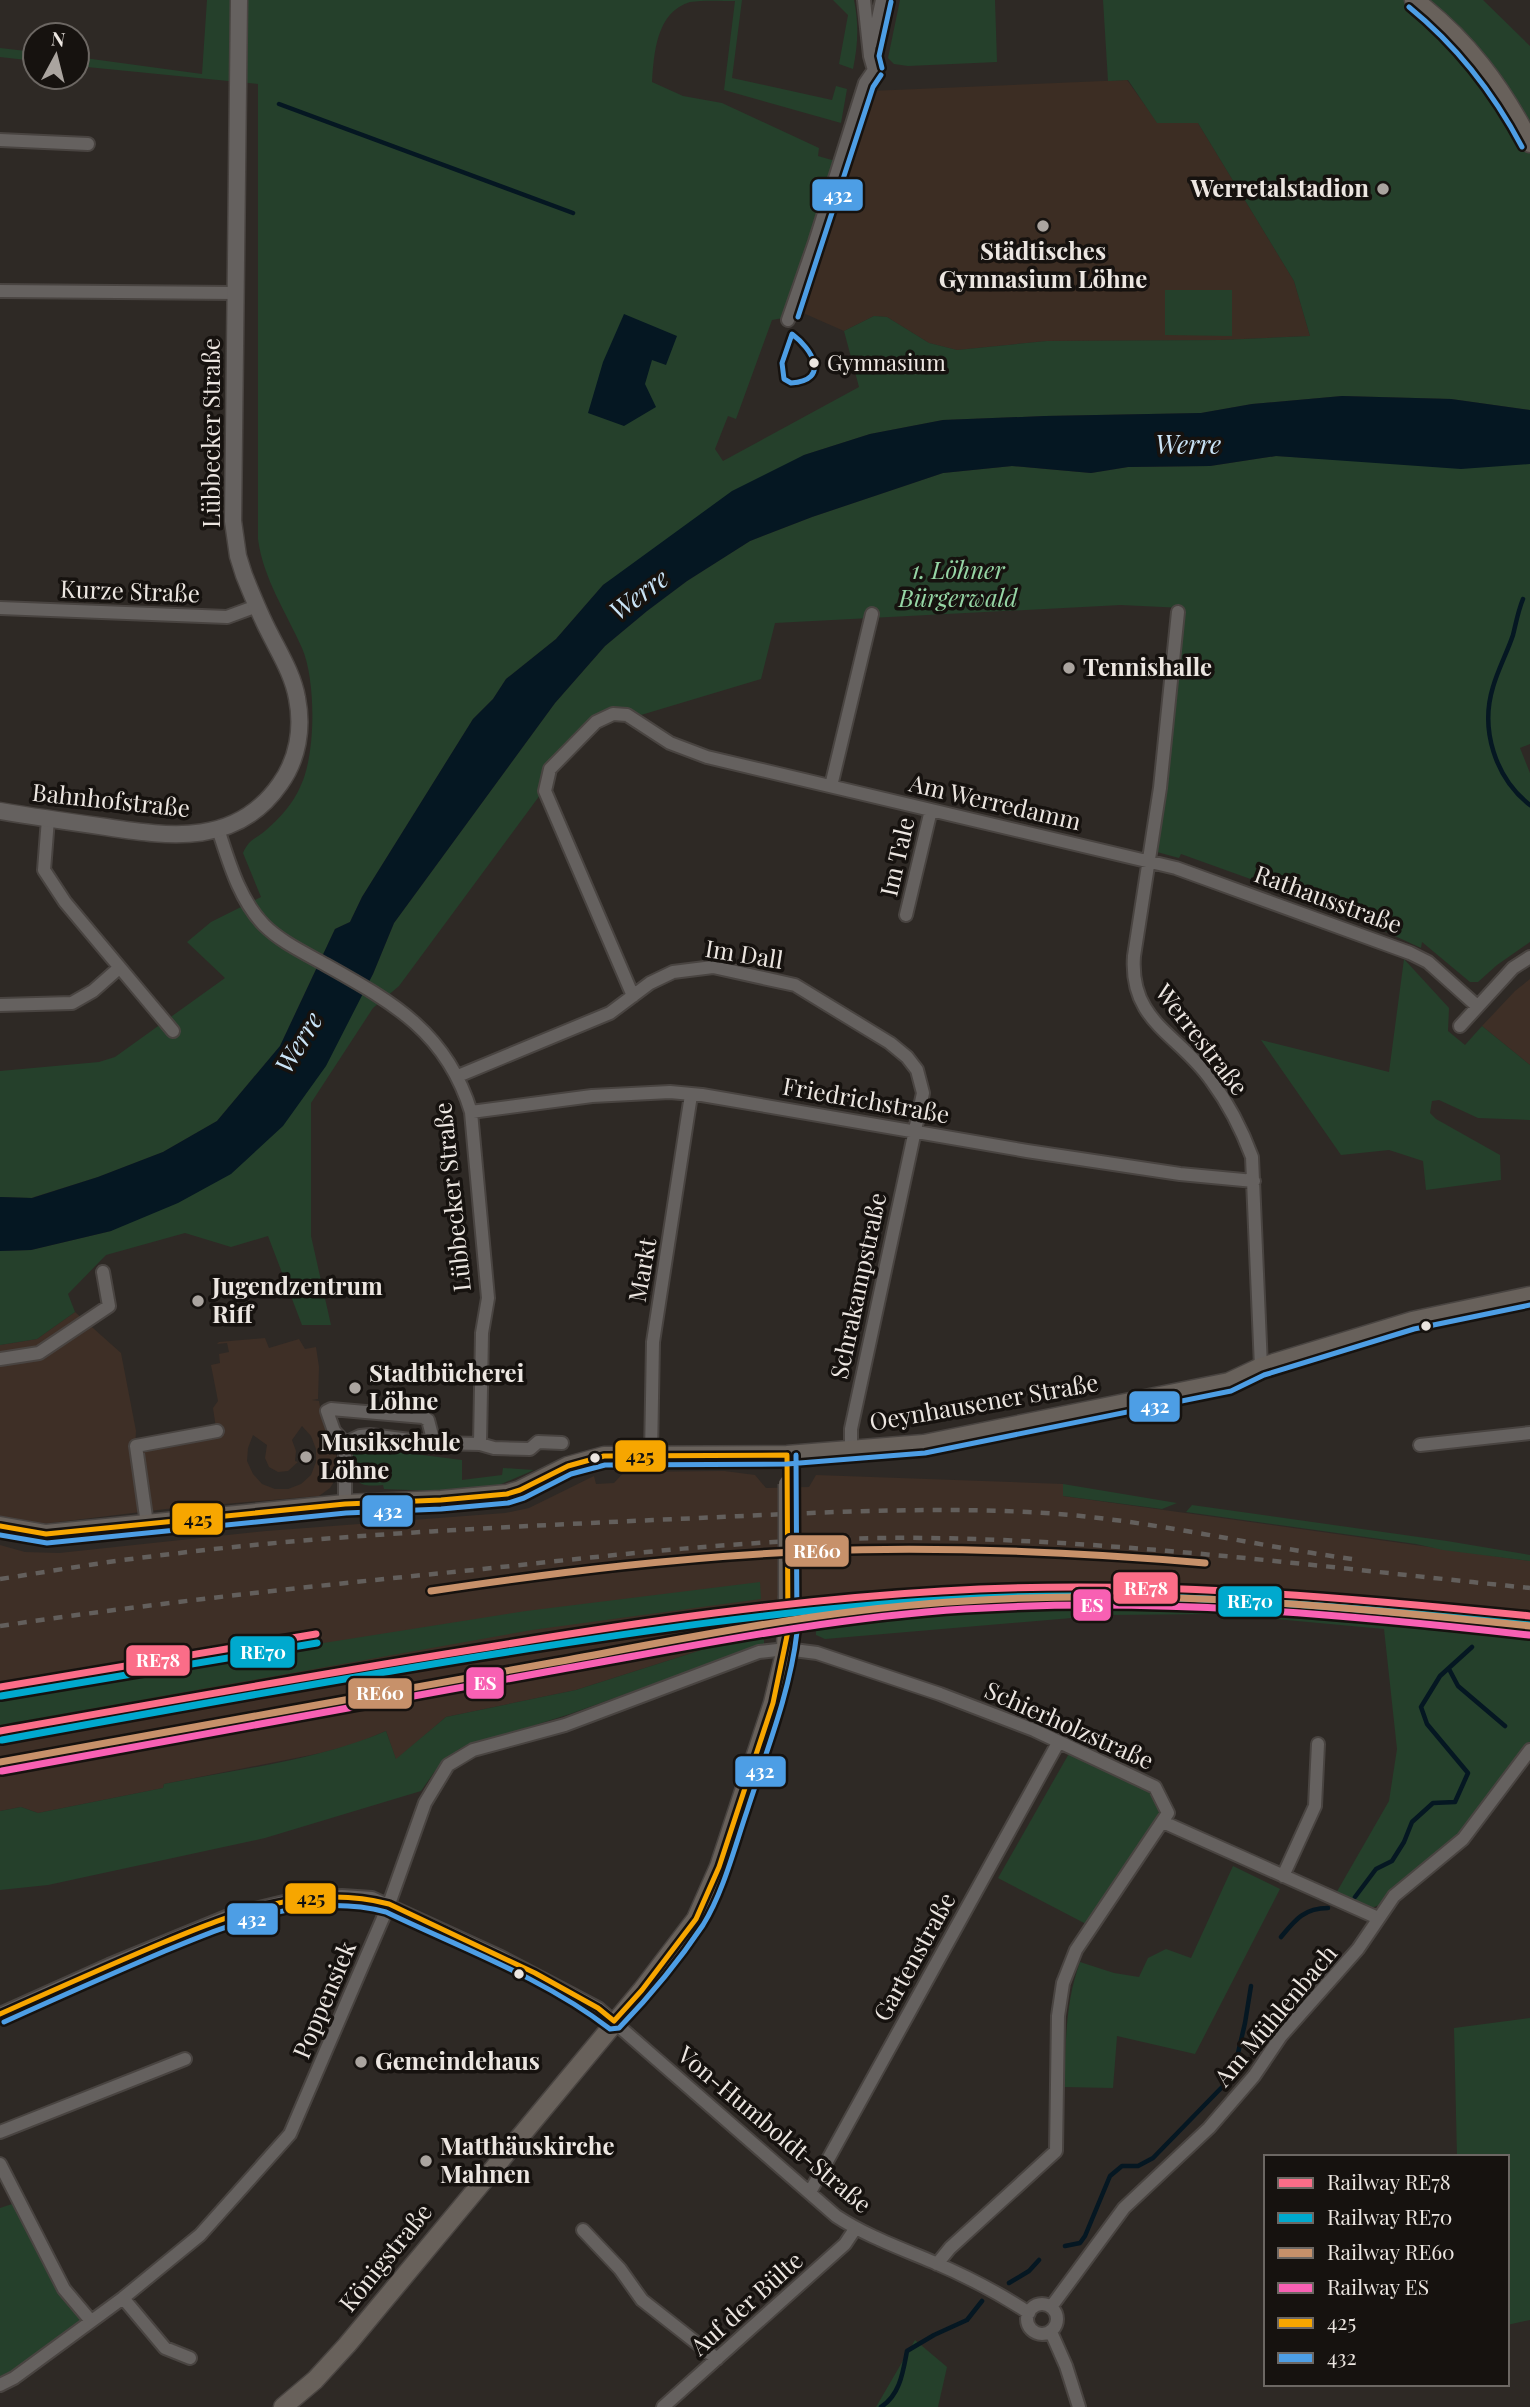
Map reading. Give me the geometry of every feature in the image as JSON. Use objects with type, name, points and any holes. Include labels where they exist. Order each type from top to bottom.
[{"type":"main road","points":[[1414,0],[1444,24],[1484,67],[1514,112],[1530,144]]},
{"type":"main road","name":"Oeynhausener Straße","points":[[0,1526],[46,1534],[345,1504],[507,1494],[584,1459],[604,1456],[788,1455],[924,1444],[1229,1382],[1261,1367],[1412,1321],[1530,1296]]},
{"type":"main road","name":"Königstraße","points":[[283,2407],[315,2380],[347,2345],[642,1990],[696,1919],[719,1867],[773,1703],[786,1649],[788,1455]]},
{"type":"street","points":[[788,320],[865,83],[874,70],[864,0]]},
{"type":"street","points":[[870,56],[882,0]]},
{"type":"street","name":"Lübbecker Straße","points":[[240,5],[233,521],[238,556],[257,606],[291,678],[299,709],[298,741],[288,773],[265,802],[250,815],[218,829],[242,895],[264,925],[290,945],[382,996],[406,1013],[444,1055],[457,1076],[471,1112],[488,1298],[482,1333],[480,1444]]},
{"type":"street","points":[[0,140],[88,144]]},
{"type":"street","points":[[0,291],[234,293]]},
{"type":"street","name":"Kurze Straße","points":[[0,608],[227,617],[257,606]]},
{"type":"street","name":"Werrestraße","points":[[1178,612],[1160,788],[1135,956],[1134,985],[1147,1013],[1212,1080],[1252,1157],[1261,1367]]},
{"type":"street","points":[[831,786],[872,614]]},
{"type":"street","name":"Am Werredamm","points":[[633,996],[545,791],[550,769],[596,722],[613,713],[627,715],[670,743],[707,757],[1149,860]]},
{"type":"street","name":"Im Tale","points":[[906,915],[931,810]]},
{"type":"street","name":"Bahnhofstraße","points":[[0,811],[170,835],[195,834],[218,829]]},
{"type":"street","points":[[48,819],[44,870],[65,902],[173,1031]]},
{"type":"street","name":"Rathausstraße","points":[[1149,860],[1248,893],[1428,961],[1477,1006]]},
{"type":"street","points":[[1460,1026],[1513,968],[1530,957]]},
{"type":"street","name":"Im Dall","points":[[457,1076],[610,1013],[650,983],[673,972],[713,967],[795,985],[890,1042],[917,1070],[923,1093],[914,1130]]},
{"type":"street","points":[[0,1005],[72,1003],[87,996],[119,968]]},
{"type":"street","name":"Friedrichstraße","points":[[471,1112],[592,1096],[670,1092],[719,1097],[1180,1174],[1254,1181]]},
{"type":"street","name":"Markt","points":[[651,1455],[656,1321],[691,1095]]},
{"type":"street","name":"Schrakampstraße","points":[[851,1451],[850,1429],[914,1130]]},
{"type":"street","points":[[0,1359],[39,1353],[109,1306],[103,1272]]},
{"type":"street","points":[[345,1504],[345,1443],[334,1431],[327,1411],[331,1409],[423,1418],[428,1420],[434,1443]]},
{"type":"street","points":[[147,1524],[136,1446],[217,1431]]},
{"type":"street","points":[[1420,1445],[1530,1433]]},
{"type":"street","points":[[345,1443],[369,1435],[434,1443],[480,1444],[494,1448],[530,1448],[538,1442],[562,1443]]},
{"type":"street","name":"Schierholzstraße","points":[[786,1649],[817,1653],[940,1694],[1034,1730],[1155,1787],[1168,1813],[1163,1822]]},
{"type":"street","name":"Poppensiek","points":[[0,2385],[14,2378],[122,2298],[200,2235],[290,2134],[389,1903],[425,1803],[448,1765],[473,1749],[565,1725],[759,1652],[786,1649]]},
{"type":"street","name":"Gartenstraße","points":[[810,2192],[1058,1743]]},
{"type":"street","points":[[1283,1876],[1315,1806],[1318,1744]]},
{"type":"street","name":"Am Mühlenbach","points":[[1051,2307],[1124,2208],[1209,2128],[1254,2076],[1281,2036],[1358,1949],[1394,1896],[1463,1839],[1530,1751]]},
{"type":"street","points":[[937,2264],[950,2248],[1056,2151],[1058,2016],[1063,1983],[1076,1950],[1163,1822],[1378,1918]]},
{"type":"street","name":"Von-Humboldt-Straße","points":[[0,2014],[109,1965],[231,1915],[292,1900],[372,1898],[389,1903],[535,1973],[598,2008],[836,2216],[855,2229],[986,2287],[1028,2313]]},
{"type":"street","points":[[0,2132],[185,2059]]},
{"type":"street","points":[[0,2164],[64,2289],[91,2321]]},
{"type":"street","name":"Auf der Bülte","points":[[663,2407],[845,2244],[855,2229]]},
{"type":"street","points":[[583,2230],[620,2269],[642,2300],[717,2360]]},
{"type":"street","points":[[122,2298],[165,2348],[190,2358]]},
{"type":"street","points":[[1046,2304],[1051,2307],[1058,2316],[1056,2328],[1046,2334],[1035,2333],[1028,2324],[1028,2313],[1036,2305],[1046,2304]]},
{"type":"street","points":[[1051,2332],[1066,2366],[1079,2407]]},
{"type":"shaded area","name":"Städtisches Gymnasium Löhne","points":[[1127,80],[1157,122],[1198,123],[1294,281],[1310,336],[1221,340],[1047,341],[957,350],[929,343],[887,317],[874,316],[844,331],[794,309],[841,181],[870,91]]},
{"type":"shaded area","points":[[1530,979],[1530,1065],[1482,1026]]},
{"type":"shaded area","points":[[75,1312],[121,1353],[136,1431],[135,1449],[217,1435],[213,1408],[218,1401],[211,1365],[220,1363],[219,1354],[229,1352],[227,1343],[217,1344],[219,1342],[265,1338],[269,1348],[299,1339],[305,1349],[316,1347],[319,1367],[318,1399],[312,1400],[319,1401],[323,1422],[334,1443],[337,1459],[335,1480],[330,1488],[319,1496],[166,1509],[42,1524],[26,1524],[0,1516],[0,1345],[37,1339]],"holes":[[[302,1426],[311,1436],[316,1449],[316,1462],[311,1475],[301,1484],[288,1489],[275,1489],[262,1484],[253,1474],[247,1461],[253,1435],[267,1445],[265,1458],[269,1467],[278,1472],[288,1471],[298,1462],[295,1461],[296,1451],[292,1440]]]},
{"type":"shaded area","points":[[724,1471],[755,1475],[766,1488],[809,1487],[816,1475],[1063,1484],[1063,1496],[1530,1561],[1530,1631],[1278,1607],[1040,1602],[929,1612],[816,1629],[764,1630],[576,1690],[446,1717],[396,1760],[386,1731],[355,1744],[321,1753],[164,1784],[163,1788],[38,1813],[21,1807],[0,1811],[0,1545],[25,1552],[59,1553],[266,1531],[505,1513],[529,1508],[594,1476],[596,1484],[614,1483],[624,1472]]},
{"type":"green space","points":[[207,0],[742,0],[732,78],[832,100],[836,86],[847,89],[841,123],[724,90],[735,1],[690,2],[670,15],[659,35],[652,82],[683,96],[722,103],[819,148],[818,156],[846,164],[808,271],[783,318],[772,320],[736,419],[728,416],[715,449],[723,461],[859,387],[844,331],[874,316],[887,317],[929,343],[957,350],[1047,341],[1221,340],[1310,336],[1294,281],[1198,123],[1157,123],[1128,80],[1108,81],[1103,0],[1483,0],[1530,46],[1530,410],[1451,399],[1342,396],[1252,404],[1201,413],[943,420],[870,434],[804,455],[603,585],[556,639],[506,679],[493,699],[473,719],[362,897],[350,922],[335,929],[280,1046],[217,1121],[163,1152],[98,1177],[31,1198],[0,1197],[0,1071],[99,1062],[115,1057],[225,978],[187,942],[211,922],[261,897],[243,853],[250,842],[271,826],[290,804],[301,785],[309,755],[312,697],[307,662],[270,581],[258,539],[258,84],[91,67],[91,59],[202,74]]},
{"type":"green space","points":[[833,0],[854,0],[857,34],[853,69],[839,64],[848,15]]},
{"type":"green space","points":[[900,0],[995,0],[997,62],[908,66],[894,64],[888,58]]},
{"type":"green space","points":[[0,48],[21,50],[21,59],[0,57]]},
{"type":"green space","points":[[1165,290],[1232,290],[1232,336],[1165,335]]},
{"type":"green space","name":"1. Löhner Bürgerwald","points":[[1276,456],[1361,461],[1530,464],[1530,744],[1520,748],[1530,773],[1530,942],[1478,982],[1470,982],[1422,942],[1421,948],[1345,913],[1181,854],[1179,858],[1157,852],[1183,608],[1121,605],[775,623],[761,679],[641,715],[626,713],[602,723],[547,776],[543,791],[399,986],[373,1008],[311,1103],[311,1236],[331,1325],[302,1325],[268,1236],[231,1247],[185,1233],[106,1255],[68,1294],[75,1312],[37,1339],[0,1345],[0,1251],[31,1250],[111,1231],[360,996],[373,974],[394,923],[555,703],[605,646],[687,581],[750,541],[943,473],[1012,466],[1091,473],[1128,467],[1210,466]]},
{"type":"green space","points":[[1404,959],[1449,1008],[1448,1031],[1465,1045],[1482,1026],[1530,1065],[1530,1120],[1478,1118],[1439,1100],[1432,1101],[1430,1113],[1436,1119],[1500,1155],[1501,1180],[1426,1190],[1423,1161],[1389,1150],[1341,1155],[1261,1040],[1389,1072]]},
{"type":"green space","points":[[359,1447],[462,1460],[462,1480],[502,1475],[503,1468],[534,1470],[499,1485],[463,1492],[384,1489],[383,1485],[360,1483],[354,1470],[349,1469],[350,1455]]},
{"type":"green space","points":[[1063,1484],[1177,1503],[1162,1509],[1063,1496]]},
{"type":"green space","points":[[1192,1505],[1447,1541],[1530,1555],[1530,1561],[1186,1512]]},
{"type":"green space","points":[[760,1582],[761,1599],[532,1630],[0,1725],[0,1694],[526,1611]]},
{"type":"green space","points":[[1040,1602],[1278,1607],[1530,1631],[1530,1744],[1455,1840],[1397,1885],[1379,1905],[1367,1910],[1335,1895],[1389,1801],[1397,1749],[1384,1629],[1220,1614],[1107,1615],[825,1639],[816,1635],[816,1629],[929,1612]]},
{"type":"green space","points":[[764,1630],[764,1644],[570,1714],[459,1749],[435,1771],[421,1791],[265,1838],[48,1885],[0,1890],[0,1811],[21,1807],[38,1813],[163,1788],[164,1784],[305,1757],[386,1731],[396,1759],[446,1717],[576,1690]]},
{"type":"green space","points":[[1071,1750],[1151,1789],[1162,1811],[1086,1924],[998,1878]]},
{"type":"green space","points":[[1233,1866],[1280,1889],[1195,2054],[1117,2036],[1113,2088],[1064,2087],[1071,1992],[1080,1962],[1114,1973],[1139,1977],[1148,1958],[1166,1949],[1191,1958]]},
{"type":"green space","points":[[1530,2018],[1530,2320],[1509,2325],[1509,2155],[1457,2155],[1454,2028]]},
{"type":"green space","points":[[15,2203],[57,2289],[85,2326],[0,2380],[0,2208]]},
{"type":"green space","points":[[915,2340],[947,2367],[938,2407],[876,2407]]},
{"type":"water","points":[[624,314],[677,336],[666,365],[652,360],[645,384],[656,407],[624,426],[588,413],[603,362]]},
{"type":"water","name":"Werre","points":[[1342,396],[1451,399],[1530,410],[1530,464],[1461,469],[1276,456],[1210,466],[1128,467],[1091,473],[1012,466],[943,473],[750,541],[687,581],[647,611],[605,646],[555,703],[394,923],[373,974],[326,1066],[283,1126],[231,1174],[178,1203],[111,1231],[31,1250],[0,1251],[0,1197],[32,1198],[98,1177],[163,1152],[217,1121],[280,1046],[335,929],[350,922],[362,897],[473,719],[493,699],[506,679],[556,639],[603,585],[732,491],[804,455],[870,434],[943,420],[1201,413],[1252,404]]},
{"type":"waterway","points":[[279,104],[573,213]]},
{"type":"waterway","points":[[1523,599],[1513,635],[1493,687],[1488,719],[1499,767],[1518,794],[1530,805]]},
{"type":"waterway","points":[[1355,1897],[1376,1869],[1392,1861],[1412,1822],[1433,1803],[1455,1802],[1468,1773],[1427,1724],[1421,1707],[1440,1676],[1472,1647]]},
{"type":"waterway","points":[[1449,1669],[1458,1686],[1505,1726]]},
{"type":"waterway","points":[[1281,1937],[1306,1913],[1328,1908]]},
{"type":"waterway","points":[[1235,2066],[1251,1986]]},
{"type":"waterway","points":[[1065,2246],[1080,2243],[1085,2236],[1110,2176],[1122,2166],[1138,2166],[1153,2158],[1226,2083]]},
{"type":"waterway","points":[[1009,2283],[1029,2271],[1039,2260]]},
{"type":"waterway","points":[[881,2407],[897,2390],[907,2351],[967,2320],[982,2301]]},
{"type":"railway","points":[[0,1579],[155,1556],[341,1537],[887,1511],[981,1510],[1110,1519],[1352,1559]]},
{"type":"railway","points":[[0,1626],[242,1594],[594,1557],[762,1543],[874,1538],[1080,1544],[1530,1588]]},
{"type":"rail line","name":"RE60","points":[[431,1591],[623,1566],[817,1551],[1011,1551],[1205,1563]]},
{"type":"rail line","name":"RE78","points":[[0,1731],[305,1677],[602,1629],[771,1606],[885,1595],[1016,1588],[1163,1588],[1310,1596],[1530,1616]]},
{"type":"rail line","name":"RE70","points":[[2,1740],[301,1686],[539,1647],[711,1622],[884,1604],[1015,1597],[1162,1597],[1309,1605],[1529,1625]]},
{"type":"rail line","name":"RE60","points":[[0,1762],[705,1635],[808,1618],[913,1605],[1036,1598],[1177,1598],[1318,1606],[1530,1626]]},
{"type":"rail line","name":"ES","points":[[2,1771],[705,1643],[913,1613],[1036,1606],[1176,1606],[1318,1614],[1529,1635]]},
{"type":"rail line","name":"RE78","points":[[0,1687],[316,1634]]},
{"type":"rail line","name":"RE70","points":[[1,1696],[317,1643]]},
{"type":"transit line","name":"432","points":[[882,68],[879,56],[891,2]]},
{"type":"transit line","name":"432","points":[[1409,7],[1443,38],[1473,71],[1499,107],[1522,147]]},
{"type":"transit line","name":"432","points":[[798,317],[873,87],[881,75]]},
{"type":"transit line","name":"432","points":[[792,334],[811,355],[814,370],[811,376],[803,381],[791,383],[784,379],[782,363],[792,334]]},
{"type":"transit line","name":"432","points":[[0,1535],[47,1543],[346,1513],[508,1503],[524,1498],[571,1474],[605,1465],[787,1464],[925,1453],[1231,1391],[1264,1375],[1414,1329],[1530,1305]]},
{"type":"transit line","name":"425","points":[[0,1526],[46,1534],[345,1504],[507,1494],[568,1466],[604,1456],[787,1455]]},
{"type":"transit line","name":"425","points":[[614,2021],[642,1990],[696,1919],[719,1867],[773,1703],[788,1631],[787,1455]]},
{"type":"transit line","name":"432","points":[[4,2022],[218,1930],[273,1913],[329,1906],[386,1912],[530,1979],[558,1994],[610,2029],[619,2028],[674,1965],[703,1925],[717,1899],[776,1722],[789,1677],[797,1632],[796,1455]]},
{"type":"transit line","name":"425","points":[[0,2014],[217,1921],[272,1904],[330,1897],[359,1898],[389,1904],[535,1973],[598,2008],[614,2021]]},
{"type":"place","name":"Werretalstadion","points":[[1383,189]]},
{"type":"place","name":"Städtisches Gymnasium Löhne","points":[[1043,226]]},
{"type":"place","name":"Gymnasium","points":[[814,363]]},
{"type":"place","name":"Tennishalle","points":[[1069,668]]},
{"type":"place","name":"Jugendzentrum Riff","points":[[198,1301]]},
{"type":"place","name":"Stadtbücherei Löhne","points":[[355,1388]]},
{"type":"place","name":"Musikschule Löhne","points":[[306,1457]]},
{"type":"place","name":"Gemeindehaus","points":[[361,2062]]},
{"type":"place","name":"Matthäuskirche Mahnen","points":[[426,2161]]}]
